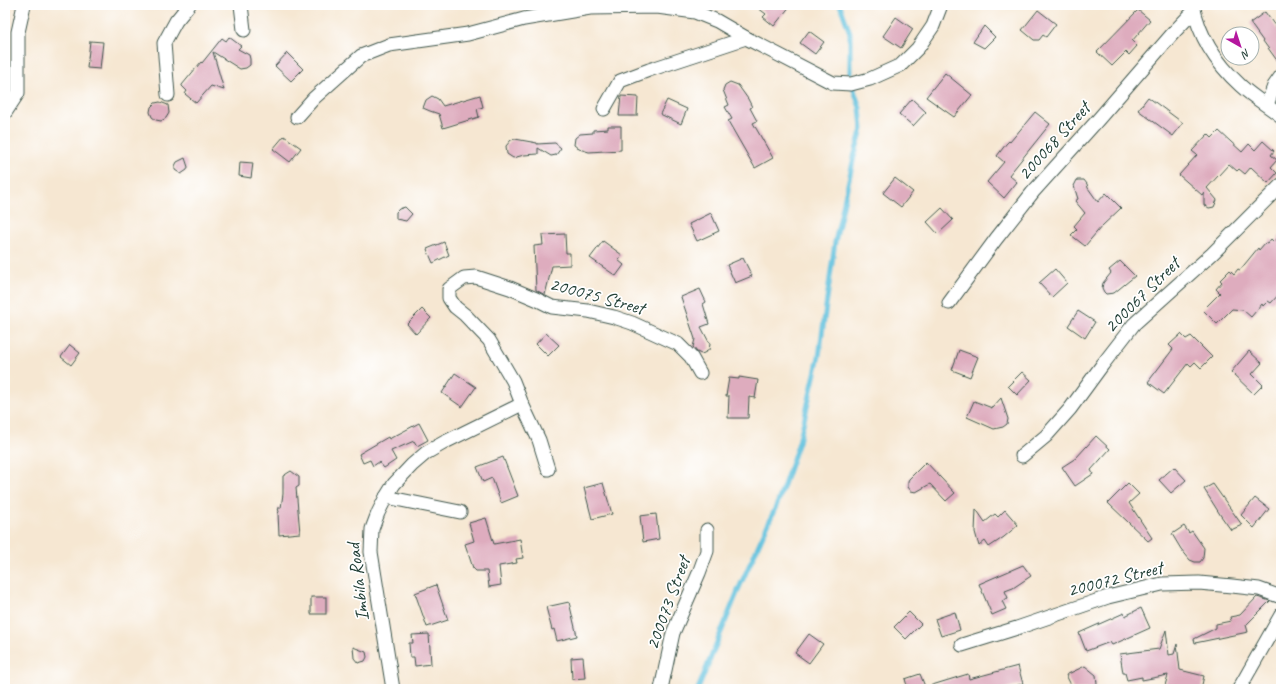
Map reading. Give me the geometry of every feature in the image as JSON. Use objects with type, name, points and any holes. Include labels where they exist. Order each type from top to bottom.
[{"type":"street","points":[[5,113],[18,93],[18,32],[24,5]]},
{"type":"street","points":[[168,95],[164,43],[176,21],[189,5]]},
{"type":"street","points":[[241,5],[244,30]]},
{"type":"street","points":[[297,117],[314,98],[361,56],[389,45],[468,34],[524,19],[590,8],[657,6],[695,12],[717,21],[746,38],[833,83],[851,84],[870,79],[901,65],[918,48],[933,26],[941,5]]},
{"type":"street","points":[[1194,8],[1201,33],[1217,60],[1242,87],[1281,116]]},
{"type":"street","name":"200068 Street","points":[[949,303],[1033,192],[1096,122],[1194,8]]},
{"type":"street","points":[[604,109],[620,81],[648,70],[746,38]]},
{"type":"street","points":[[1267,105],[1274,86],[1281,76]]},
{"type":"street","name":"200067 Street","points":[[1022,456],[1046,436],[1070,410],[1134,324],[1212,254],[1281,185]]},
{"type":"street","name":"200075 Street","points":[[522,404],[514,382],[493,345],[475,325],[455,307],[449,298],[449,289],[464,278],[476,277],[510,288],[552,307],[614,317],[632,323],[678,344],[691,357],[700,373]]},
{"type":"street","points":[[522,404],[539,440],[548,469]]},
{"type":"street","name":"Imbila Road","points":[[393,689],[371,552],[372,528],[386,497],[394,484],[426,453],[522,404]]},
{"type":"street","points":[[386,497],[460,512]]},
{"type":"street","name":"200073 Street","points":[[661,689],[673,633],[699,574],[707,551],[707,530]]},
{"type":"street","name":"200072 Street","points":[[962,645],[1108,598],[1162,584],[1200,583],[1232,586],[1259,589],[1281,597]]},
{"type":"street","points":[[1239,689],[1281,615]]},
{"type":"building","points":[[754,5],[791,5],[774,26],[763,17],[766,14]]},
{"type":"building","points":[[1038,10],[1056,24],[1046,37],[1043,35],[1039,40],[1034,40],[1022,30]]},
{"type":"building","points":[[1138,10],[1150,20],[1132,41],[1137,46],[1129,55],[1126,52],[1112,66],[1097,52]]},
{"type":"building","points":[[1265,12],[1281,34],[1281,66],[1260,37],[1260,26],[1252,26],[1250,23]]},
{"type":"building","points":[[896,17],[913,29],[901,48],[883,36]]},
{"type":"building","points":[[984,26],[995,37],[984,48],[973,42]]},
{"type":"building","points":[[809,31],[824,42],[815,54],[800,43]]},
{"type":"building","points":[[229,37],[241,46],[238,49],[249,55],[250,65],[246,68],[240,69],[213,52],[224,90],[211,86],[196,103],[185,94],[187,91],[182,85],[222,38],[226,41]]},
{"type":"building","points":[[90,41],[103,42],[100,69],[87,68]]},
{"type":"building","points":[[287,53],[303,69],[291,81],[275,66]]},
{"type":"building","points":[[945,73],[972,95],[954,117],[926,97]]},
{"type":"building","points":[[730,82],[738,85],[748,99],[752,107],[750,108],[757,121],[753,123],[773,158],[755,168],[728,121],[732,119],[725,107],[729,105],[723,90],[725,85]]},
{"type":"building","points":[[480,95],[483,107],[477,109],[479,117],[443,128],[439,114],[423,108],[426,100],[432,96],[438,99],[443,106]]},
{"type":"building","points":[[621,96],[638,97],[637,116],[619,116]]},
{"type":"building","points":[[1148,97],[1183,123],[1173,136],[1138,110]]},
{"type":"building","points":[[912,99],[926,112],[913,126],[899,114]]},
{"type":"building","points":[[667,100],[687,109],[681,124],[660,114]]},
{"type":"building","points":[[160,102],[168,105],[169,113],[166,118],[161,121],[152,117],[150,112],[151,107],[155,103]]},
{"type":"building","points":[[1035,112],[1050,124],[1009,175],[1017,182],[1004,198],[987,182],[1004,162],[997,156]]},
{"type":"building","points":[[608,126],[621,126],[621,150],[589,152],[579,149],[574,145],[575,138],[580,134],[593,133],[593,130],[608,129]]},
{"type":"building","points":[[1219,131],[1242,152],[1249,144],[1255,150],[1263,141],[1274,151],[1271,155],[1277,160],[1271,167],[1277,173],[1268,183],[1251,167],[1245,174],[1239,169],[1237,171],[1229,164],[1207,188],[1217,200],[1214,207],[1209,208],[1204,205],[1204,192],[1202,195],[1179,175],[1197,155],[1192,151],[1208,134],[1212,138]]},
{"type":"building","points":[[284,136],[301,148],[290,162],[273,149]]},
{"type":"building","points":[[515,139],[537,144],[555,143],[561,148],[556,155],[551,156],[538,148],[538,154],[524,155],[513,158],[507,154],[506,146],[511,140]]},
{"type":"building","points":[[185,158],[188,167],[187,170],[181,174],[175,170],[175,166],[177,162]]},
{"type":"building","points":[[240,162],[253,163],[251,178],[239,176]]},
{"type":"building","points":[[895,178],[913,192],[901,207],[883,193]]},
{"type":"building","points":[[1077,180],[1084,180],[1098,202],[1106,193],[1121,208],[1102,226],[1085,246],[1071,235],[1077,229],[1074,226],[1085,213],[1075,201],[1078,199],[1074,186]]},
{"type":"building","points":[[405,207],[412,214],[406,221],[396,219],[396,212]]},
{"type":"building","points":[[942,208],[953,220],[938,234],[927,222]]},
{"type":"building","points":[[711,213],[719,231],[697,241],[689,224]]},
{"type":"building","points":[[565,234],[566,253],[570,253],[570,265],[552,266],[545,295],[536,290],[534,246],[543,245],[542,235]]},
{"type":"building","points":[[1281,235],[1281,292],[1271,303],[1268,301],[1263,306],[1262,304],[1251,317],[1243,310],[1232,309],[1217,324],[1203,310],[1220,293],[1216,289],[1222,282],[1220,280],[1230,270],[1234,274],[1238,269],[1240,270],[1258,248],[1259,250],[1271,239],[1274,242]]},
{"type":"building","points":[[603,241],[622,255],[618,260],[624,265],[616,276],[590,258]]},
{"type":"building","points":[[444,242],[449,255],[433,263],[427,249]]},
{"type":"building","points":[[743,258],[752,276],[735,283],[727,265]]},
{"type":"building","points":[[1120,261],[1135,276],[1114,293],[1106,294],[1102,288],[1103,283],[1111,273],[1109,270]]},
{"type":"building","points":[[1055,269],[1067,283],[1052,297],[1039,283]]},
{"type":"building","points":[[700,289],[706,302],[703,304],[709,324],[701,327],[710,344],[709,350],[701,354],[693,347],[695,339],[681,297]]},
{"type":"building","points":[[422,309],[431,318],[416,334],[407,324]]},
{"type":"building","points":[[1078,311],[1095,322],[1085,338],[1068,326]]},
{"type":"building","points":[[546,333],[559,345],[548,356],[536,344]]},
{"type":"building","points":[[1181,334],[1186,339],[1191,336],[1212,357],[1201,368],[1195,362],[1191,366],[1188,363],[1164,394],[1148,382],[1173,349],[1169,345]]},
{"type":"building","points":[[70,345],[80,353],[71,365],[61,357]]},
{"type":"building","points":[[959,350],[978,357],[970,377],[952,370]]},
{"type":"building","points":[[1249,351],[1262,363],[1252,374],[1263,385],[1254,394],[1231,372]]},
{"type":"building","points":[[1022,372],[1031,380],[1017,395],[1008,386]]},
{"type":"building","points":[[455,373],[476,387],[462,407],[442,393]]},
{"type":"building","points":[[739,377],[758,380],[755,398],[749,397],[748,418],[728,418],[729,396],[726,396],[729,378],[739,379]]},
{"type":"building","points":[[1001,398],[1008,419],[1007,424],[1003,427],[994,429],[967,417],[974,401],[992,408]]},
{"type":"building","points":[[419,423],[428,440],[417,446],[414,441],[391,451],[396,460],[384,468],[379,462],[373,466],[370,460],[363,463],[359,454],[388,437],[389,439]]},
{"type":"building","points":[[1096,436],[1110,449],[1091,470],[1093,474],[1075,486],[1062,467],[1076,458]]},
{"type":"building","points":[[503,457],[518,496],[501,503],[492,478],[483,482],[477,467]]},
{"type":"building","points":[[926,462],[955,493],[946,501],[930,484],[916,492],[911,491],[908,487],[909,479]]},
{"type":"building","points":[[1174,467],[1186,480],[1171,493],[1159,480]]},
{"type":"building","points":[[291,471],[299,477],[299,486],[296,488],[300,533],[279,535],[278,508],[281,508],[283,476]]},
{"type":"building","points":[[603,483],[612,514],[592,519],[584,488]]},
{"type":"building","points":[[1128,483],[1139,494],[1129,503],[1152,538],[1148,541],[1108,503]]},
{"type":"building","points":[[1213,484],[1242,525],[1231,530],[1221,516],[1204,489]]},
{"type":"building","points":[[1255,498],[1269,509],[1254,528],[1241,515]]},
{"type":"building","points":[[976,509],[985,522],[995,514],[998,517],[1005,510],[1018,525],[989,547],[985,541],[979,546],[975,532]]},
{"type":"building","points":[[656,514],[659,539],[643,542],[640,516]]},
{"type":"building","points":[[486,518],[494,544],[520,539],[523,558],[516,559],[517,563],[499,566],[501,585],[489,587],[487,571],[476,571],[473,568],[465,544],[474,541],[469,523]]},
{"type":"building","points":[[1184,526],[1189,533],[1192,531],[1204,548],[1203,558],[1200,562],[1190,560],[1172,534]]},
{"type":"building","points":[[1023,565],[1031,576],[1013,588],[1005,591],[1008,598],[1002,601],[1006,609],[992,615],[979,584]]},
{"type":"building","points":[[436,585],[448,620],[427,627],[415,593]]},
{"type":"building","points":[[311,597],[326,597],[326,614],[311,614]]},
{"type":"building","points":[[1257,597],[1270,601],[1246,625],[1248,632],[1195,643],[1194,639],[1216,628],[1216,624],[1231,621],[1230,617],[1240,615]]},
{"type":"building","points":[[569,602],[577,636],[557,641],[554,629],[552,630],[546,607]]},
{"type":"building","points":[[1141,608],[1150,628],[1112,645],[1110,642],[1086,651],[1079,633],[1124,613],[1125,616]]},
{"type":"building","points":[[909,612],[921,624],[906,639],[894,627]]},
{"type":"building","points":[[955,612],[960,630],[941,636],[935,619]]},
{"type":"building","points":[[1166,630],[1169,655],[1174,654],[1177,644],[1180,670],[1204,676],[1201,689],[1164,689],[1168,675],[1142,680],[1142,677],[1127,680],[1125,673],[1123,673],[1120,654],[1159,649]]},
{"type":"building","points":[[429,634],[431,664],[415,666],[414,657],[410,657],[409,643],[413,643],[412,635]]},
{"type":"building","points":[[809,634],[823,644],[809,663],[795,653]]},
{"type":"building","points":[[353,647],[366,652],[367,657],[365,661],[358,663],[354,658]]},
{"type":"building","points":[[583,657],[585,678],[572,679],[571,658]]},
{"type":"building","points":[[1018,666],[1023,684],[1002,689],[929,689],[929,686],[968,674],[969,679]]},
{"type":"building","points":[[1085,666],[1096,675],[1097,684],[1094,689],[1073,689],[1066,675]]},
{"type":"building","points":[[920,674],[926,689],[908,689],[905,679]]},
{"type":"waterway","points":[[840,5],[850,33],[850,72]]},
{"type":"waterway","points":[[698,689],[739,588],[778,502],[799,442],[819,356],[835,242],[854,157],[862,129],[860,108],[853,87]]}]
